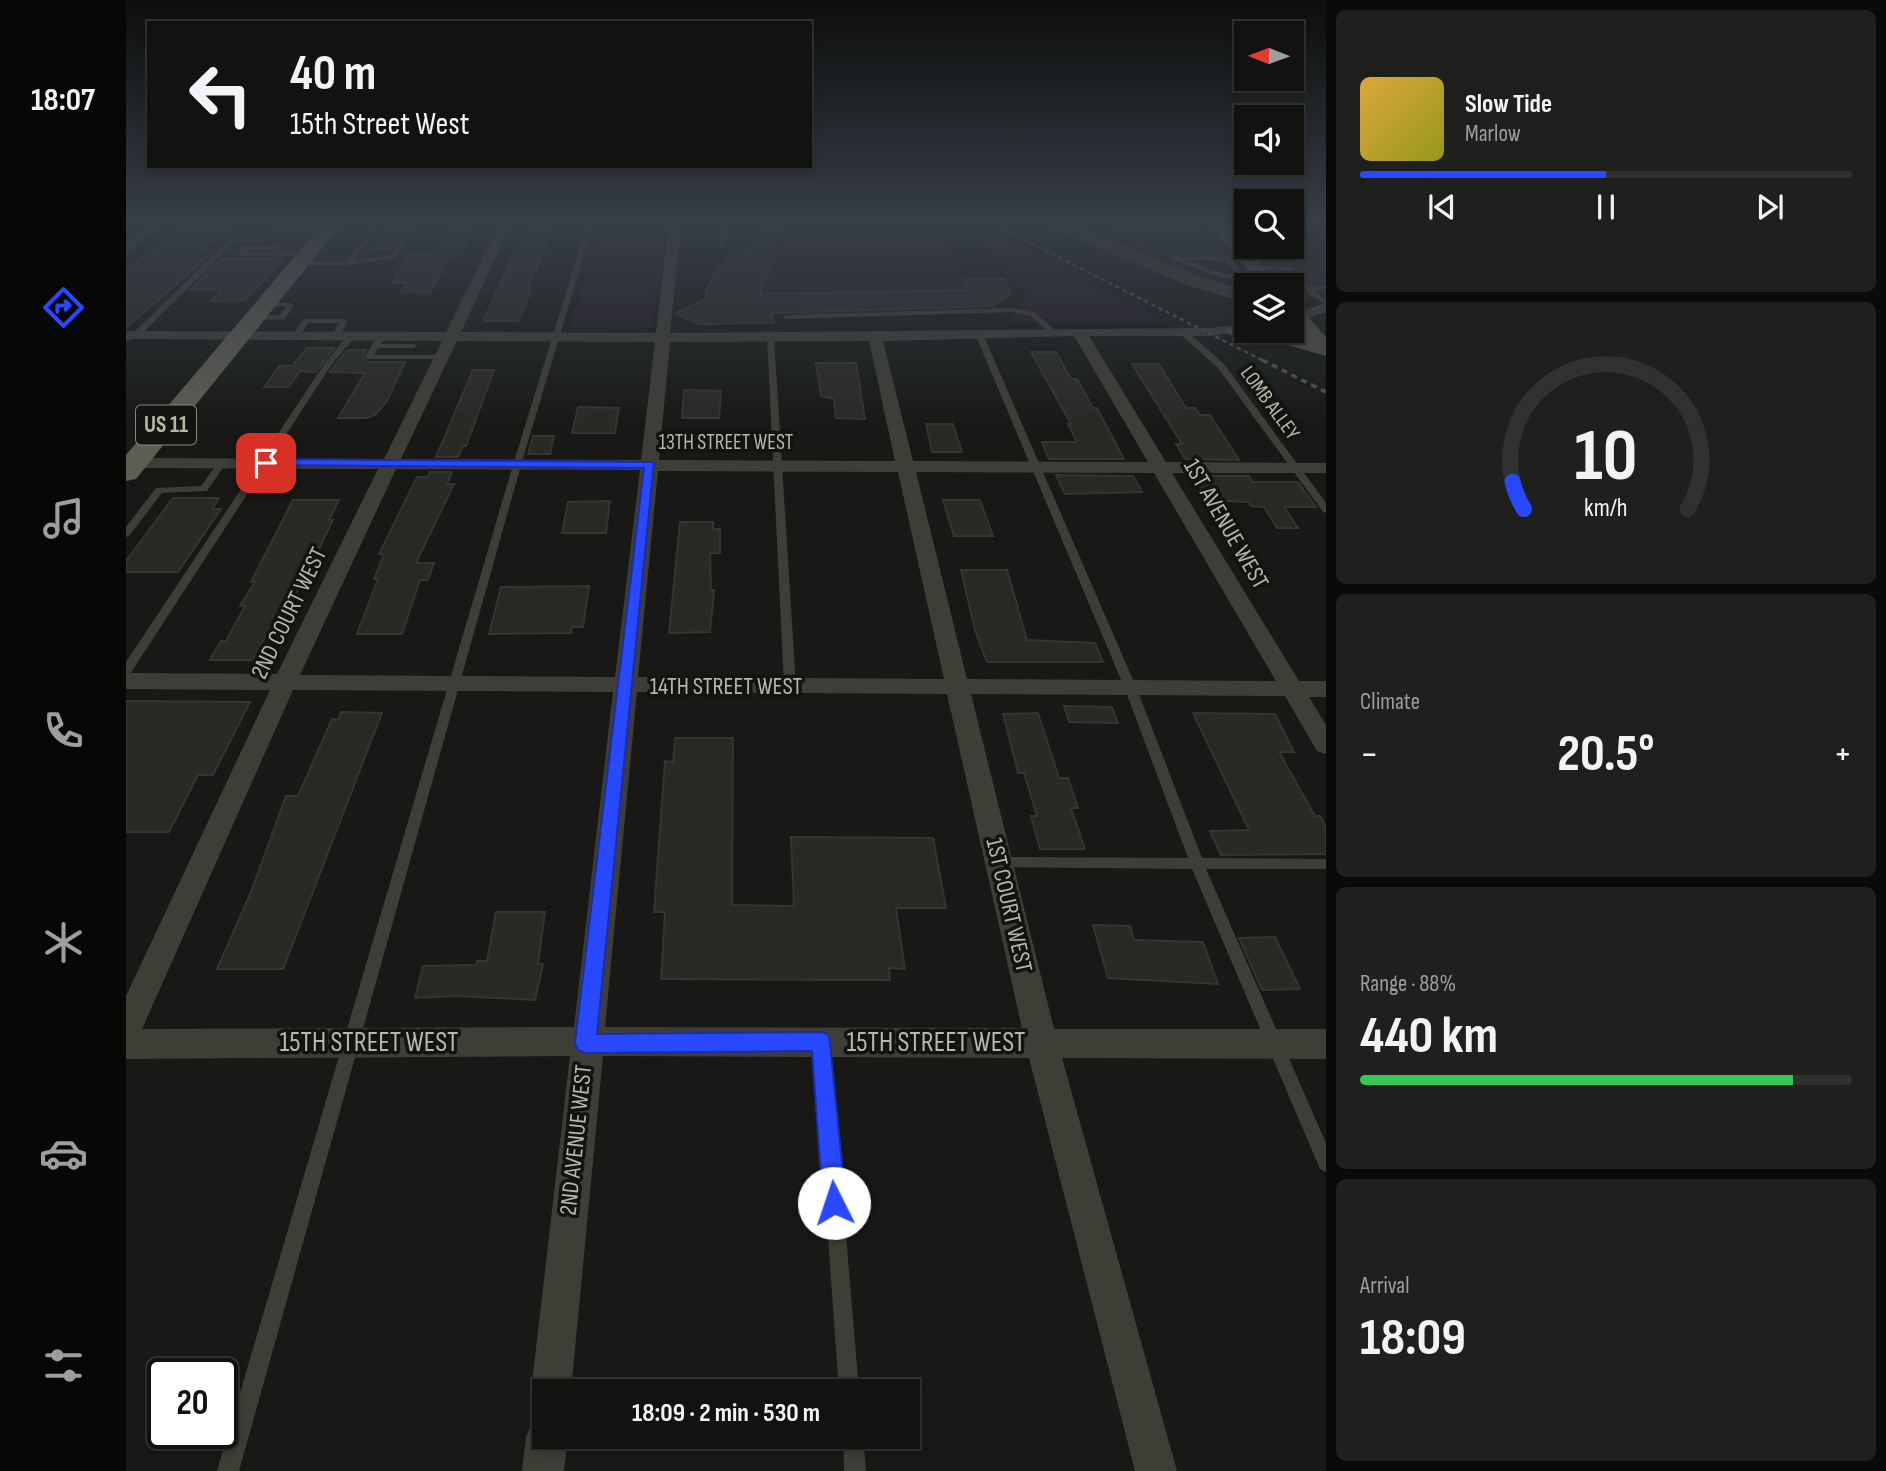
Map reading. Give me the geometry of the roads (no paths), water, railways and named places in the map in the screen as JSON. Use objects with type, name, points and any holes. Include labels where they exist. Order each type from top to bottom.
[{"type":"main road","name":"US 11","points":[[129,466],[252,320],[273,290]]},
{"type":"main road","points":[[1304,328],[1325,350]]},
{"type":"main road","points":[[1302,343],[1325,350]]},
{"type":"street","name":"2ND COURT WEST","points":[[126,1030],[285,682],[474,290]]},
{"type":"street","name":"2ND AVENUE WEST","points":[[552,1379],[667,290]]},
{"type":"street","points":[[1304,312],[1326,305]]},
{"type":"street","points":[[130,336],[252,320],[296,337],[351,337],[378,342],[416,342],[446,347],[557,337],[770,338],[807,327],[875,337],[1234,330]]},
{"type":"street","name":"1ST AVENUE WEST","points":[[1079,332],[1163,468],[1326,745]]},
{"type":"street","name":"1ST COURT WEST","points":[[875,337],[1035,1018],[1044,1043],[1156,1471]]},
{"type":"street","name":"13TH STREET WEST","points":[[129,466],[266,463],[1326,468]]},
{"type":"street","name":"14TH STREET WEST","points":[[126,681],[1326,689]]},
{"type":"street","name":"15TH STREET WEST","points":[[126,1044],[350,1041],[1326,1044]]},
{"type":"street","points":[[543,1471],[546,1449]]},
{"type":"lane","points":[[130,336],[179,290]]},
{"type":"lane","points":[[228,1471],[517,465],[571,290]]},
{"type":"lane","points":[[1309,290],[1326,305]]},
{"type":"lane","points":[[252,320],[291,305],[282,317]]},
{"type":"lane","points":[[786,317],[807,327],[1012,310],[1033,314],[1053,332]]},
{"type":"lane","points":[[252,320],[282,317],[306,321],[345,321],[335,337]]},
{"type":"lane","points":[[296,337],[306,321]]},
{"type":"lane","name":"LOMB ALLEY","points":[[1183,332],[1222,366],[1326,510]]},
{"type":"lane","points":[[979,334],[1131,689],[1197,864],[1326,1163]]},
{"type":"lane","points":[[126,671],[266,463],[329,363],[351,337]]},
{"type":"lane","points":[[770,338],[790,686]]},
{"type":"lane","points":[[378,342],[369,357],[395,351],[416,342]]},
{"type":"lane","points":[[409,357],[416,342]]},
{"type":"lane","points":[[395,351],[409,357],[446,347]]},
{"type":"lane","points":[[126,534],[159,489],[204,489],[222,463]]},
{"type":"lane","points":[[999,862],[1326,864]]},
{"type":"lane","points":[[822,1042],[848,1379]]},
{"type":"lane","points":[[854,1449],[855,1471]]},
{"type":"waterway","points":[[1221,290],[1234,294]]},
{"type":"railway","points":[[1123,290],[1266,362]]},
{"type":"railway","points":[[1262,360],[1266,362]]},
{"type":"railway","points":[[1266,362],[1326,392]]}]
